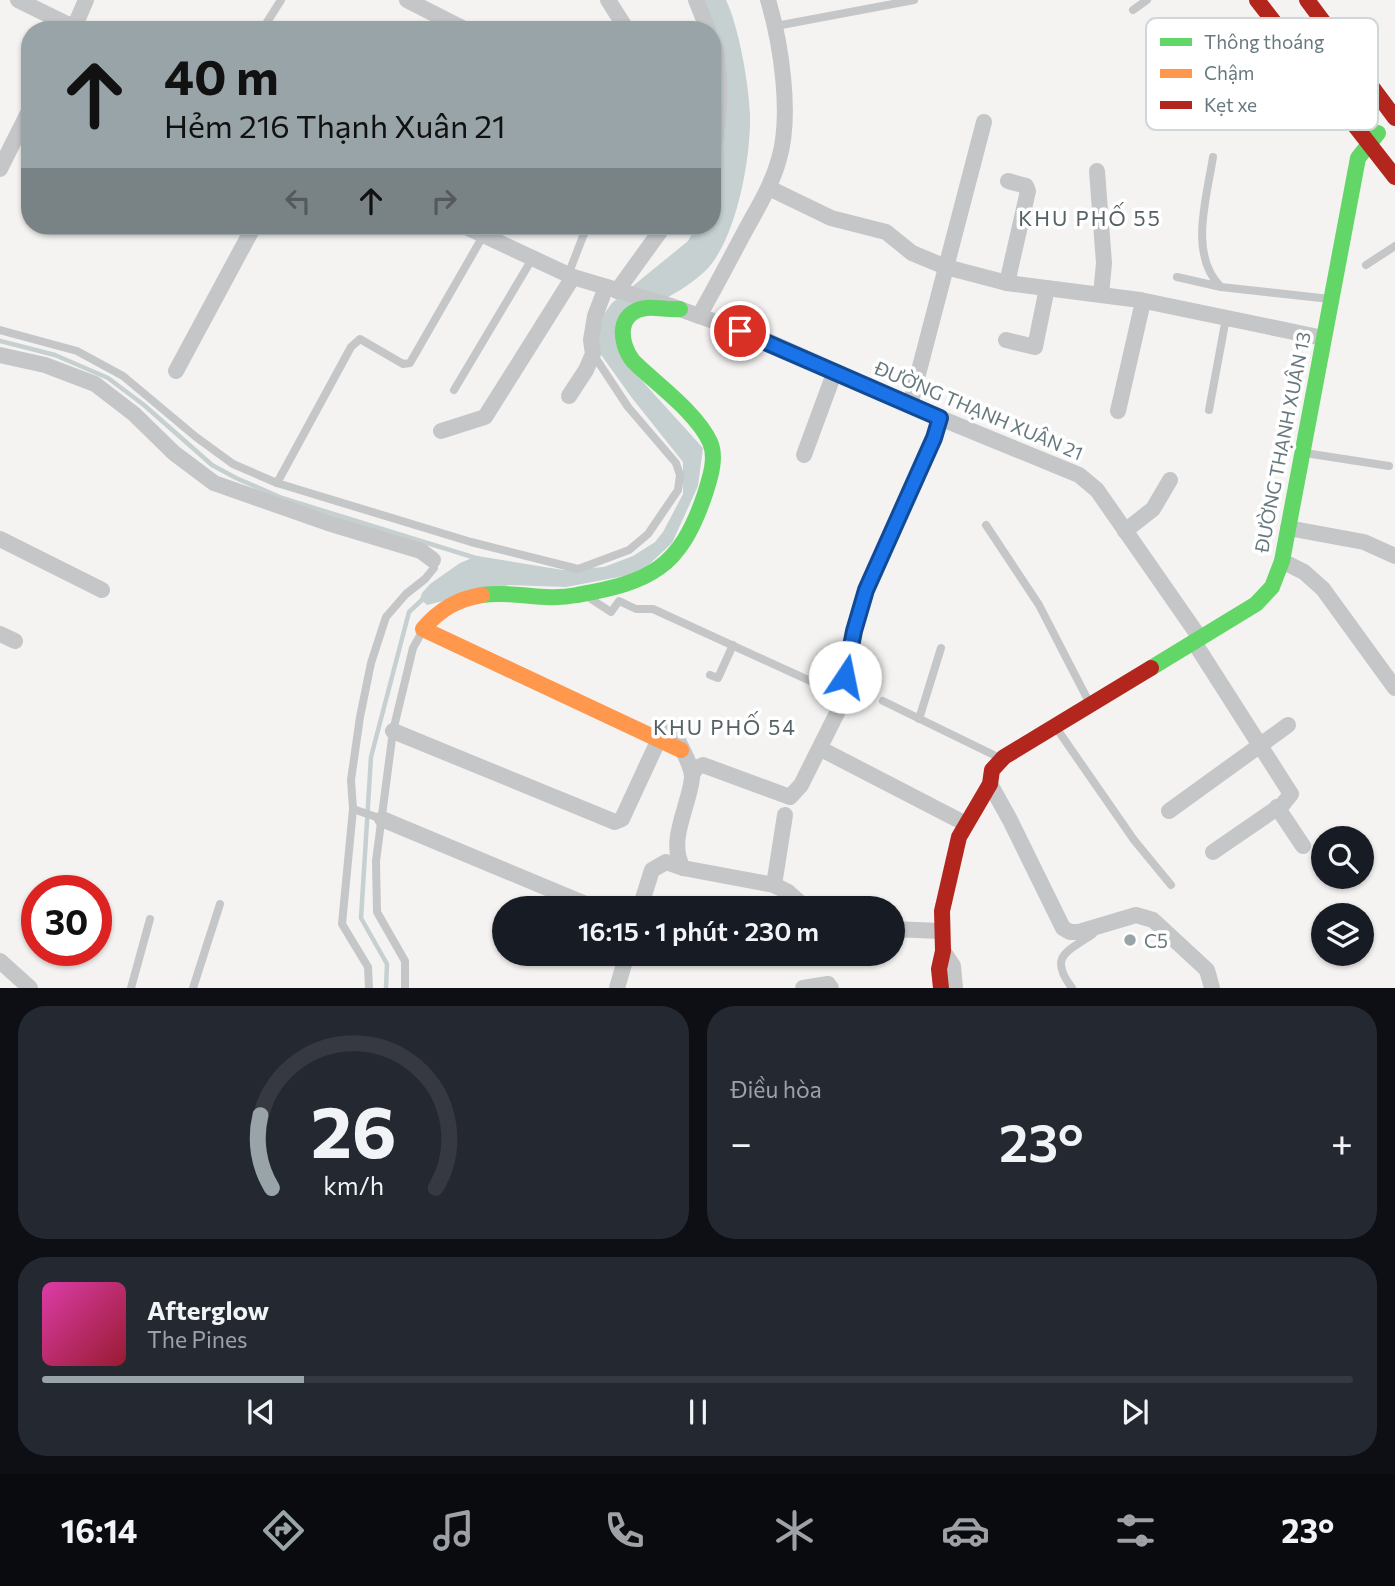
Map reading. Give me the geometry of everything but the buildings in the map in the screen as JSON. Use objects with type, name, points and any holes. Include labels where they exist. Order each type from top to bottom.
[{"type":"main road","points":[[1257,0],[1272,18]]},
{"type":"main road","points":[[1315,3],[1325,18]]},
{"type":"main road","points":[[1378,94],[1395,118]]},
{"type":"main road","points":[[1366,130],[1395,155]]},
{"type":"main road","points":[[1368,130],[1395,177]]},
{"type":"main road","name":"ĐƯỜNG THẠNH XUÂN 13","points":[[941,988],[939,969],[943,951],[942,911],[959,837],[990,783],[992,770],[1003,759],[1055,726],[1265,597],[1272,587],[1282,561],[1358,158],[1373,138]]},
{"type":"main road","points":[[677,308],[671,311],[649,308],[636,310],[623,324],[621,341],[631,358],[667,391],[709,440],[714,454],[698,511],[685,541],[662,568],[631,581],[583,594],[549,599],[511,594],[471,596],[444,607],[431,618],[424,629],[665,733],[681,750]]},
{"type":"street","points":[[18,0],[59,21]]},
{"type":"street","points":[[78,21],[86,0]]},
{"type":"street","points":[[407,0],[448,21]]},
{"type":"street","points":[[608,0],[621,21]]},
{"type":"street","points":[[696,0],[704,21]]},
{"type":"street","points":[[699,316],[769,188],[779,157],[784,129],[782,71],[776,26],[768,0]]},
{"type":"street","points":[[0,169],[4,148],[21,122]]},
{"type":"street","points":[[910,405],[984,122]]},
{"type":"street","points":[[1097,172],[1104,263],[1101,295]]},
{"type":"street","points":[[1007,283],[1028,191],[1026,186],[1008,181]]},
{"type":"street","points":[[769,188],[831,218],[886,232],[912,253],[946,267],[1007,283],[1140,300],[1323,338]]},
{"type":"street","points":[[176,371],[249,235]]},
{"type":"street","points":[[569,396],[593,354],[591,340],[595,316],[657,235]]},
{"type":"street","points":[[483,236],[570,276],[615,290]]},
{"type":"street","points":[[441,431],[485,417],[570,276]]},
{"type":"street","points":[[1006,340],[1035,347],[1047,288]]},
{"type":"street","name":"ĐƯỜNG THẠNH XUÂN 21","points":[[615,290],[677,308],[761,338],[940,418],[1079,475],[1097,490],[1125,531],[1197,640],[1291,794],[1277,807]]},
{"type":"street","points":[[1118,411],[1142,306],[1140,300]]},
{"type":"street","points":[[0,355],[45,365],[95,384],[134,414],[174,453],[214,484],[421,551],[433,560]]},
{"type":"street","points":[[804,454],[835,371]]},
{"type":"street","points":[[683,868],[677,858],[678,837],[692,775],[696,768],[703,765],[790,797],[801,785],[838,711],[854,631],[866,590],[934,438],[940,418]]},
{"type":"street","points":[[1125,531],[1153,509],[1170,480]]},
{"type":"street","points":[[1288,528],[1364,542],[1395,556]]},
{"type":"street","points":[[0,539],[102,590]]},
{"type":"street","points":[[1282,561],[1304,572],[1323,589],[1395,688]]},
{"type":"street","points":[[1169,811],[1289,725]]},
{"type":"street","points":[[393,731],[615,822],[622,819],[665,733]]},
{"type":"street","points":[[821,749],[966,824]]},
{"type":"street","points":[[681,750],[692,775]]},
{"type":"street","points":[[990,783],[1059,923],[1070,932],[1079,932],[1136,915],[1153,920],[1207,970],[1212,988]]},
{"type":"street","points":[[1213,852],[1277,807],[1303,846]]},
{"type":"street","points":[[774,886],[785,815]]},
{"type":"street","points":[[382,819],[566,896]]},
{"type":"street","points":[[644,896],[652,870],[666,862],[683,868],[774,886],[792,896]]},
{"type":"street","points":[[905,930],[941,931]]},
{"type":"street","points":[[943,951],[953,966],[956,988]]},
{"type":"street","points":[[0,961],[30,988]]},
{"type":"street","points":[[617,988],[623,966]]},
{"type":"street","points":[[803,988],[828,984],[831,988]]},
{"type":"lane","points":[[268,21],[281,0]]},
{"type":"lane","points":[[776,26],[914,0]]},
{"type":"lane","points":[[1133,10],[1147,0]]},
{"type":"lane","points":[[1213,157],[1202,233],[1210,277],[1220,287]]},
{"type":"lane","points":[[570,276],[584,235]]},
{"type":"lane","points":[[277,483],[351,347],[360,339],[402,364],[410,363],[483,236]]},
{"type":"lane","points":[[1366,265],[1395,246]]},
{"type":"lane","points":[[454,390],[533,259]]},
{"type":"lane","points":[[1177,277],[1220,287],[1331,299]]},
{"type":"lane","points":[[1209,410],[1226,318]]},
{"type":"lane","points":[[0,330],[77,351],[123,376],[233,464],[277,483],[471,542],[578,569],[629,550],[648,534],[678,490],[680,475],[676,463],[628,407],[593,354]]},
{"type":"lane","points":[[1302,452],[1389,466]]},
{"type":"lane","points":[[986,525],[1039,605],[1090,705]]},
{"type":"lane","points":[[369,988],[368,967],[342,924],[354,809],[351,779],[360,717],[376,644],[386,617],[405,594],[425,579],[434,568],[433,560]]},
{"type":"lane","points":[[583,594],[611,612],[619,601],[636,609],[653,610],[841,695]]},
{"type":"lane","points":[[405,988],[405,961],[377,912],[376,861],[393,731],[413,648],[424,629]]},
{"type":"lane","points":[[710,675],[718,678],[733,645]]},
{"type":"lane","points":[[919,719],[941,648]]},
{"type":"lane","points":[[883,701],[1003,759]]},
{"type":"lane","points":[[1055,726],[1134,840],[1171,886]]},
{"type":"lane","points":[[354,809],[382,819]]},
{"type":"lane","points":[[193,988],[220,904]]},
{"type":"lane","points":[[131,988],[150,919]]},
{"type":"lane","points":[[1072,988],[1062,975],[1059,965],[1062,955],[1108,923]]},
{"type":"shaded area","points":[[697,0],[726,0],[739,40],[748,88],[750,133],[745,173],[735,216],[719,253],[700,276],[623,321],[624,361],[703,448],[698,486],[672,543],[640,573],[566,587],[509,585],[427,605],[420,599],[430,584],[460,563],[477,556],[563,570],[604,567],[633,556],[655,542],[683,494],[683,462],[599,352],[598,331],[604,314],[612,303],[688,241],[691,235],[721,235],[721,21],[703,21]]},
{"type":"waterway","points":[[0,341],[55,355],[108,378],[144,405],[212,465],[236,478],[282,498],[479,559]]},
{"type":"waterway","points":[[386,988],[387,964],[361,918],[371,757],[409,612],[424,598]]},
{"type":"traffic: fast","points":[[1151,668],[1256,604],[1272,587],[1282,561],[1358,158],[1378,133]]},
{"type":"traffic: fast","points":[[482,595],[564,597],[625,584],[659,567],[685,539],[709,481],[713,461],[712,448],[695,420],[633,361],[623,337],[625,322],[629,315],[636,311],[646,308],[680,309]]},
{"type":"traffic: slow","points":[[482,595],[449,606],[423,629],[681,750]]},
{"type":"traffic: jam","points":[[1257,0],[1271,18]]},
{"type":"traffic: jam","points":[[1307,0],[1320,18]]},
{"type":"traffic: jam","points":[[1378,95],[1395,118]]},
{"type":"traffic: jam","points":[[1358,130],[1395,177]]},
{"type":"traffic: jam","points":[[941,988],[939,969],[943,951],[942,911],[959,837],[990,784],[992,770],[1004,757],[1151,668]]},
{"type":"place","name":"C5","points":[[1130,940]]},
{"type":"district","name":"KHU PHỐ 55","points":[[1090,217]]},
{"type":"district","name":"KHU PHỐ 54","points":[[725,726]]},
{"type":"route","points":[[740,331],[940,418],[934,438],[866,590],[845,677]]}]
